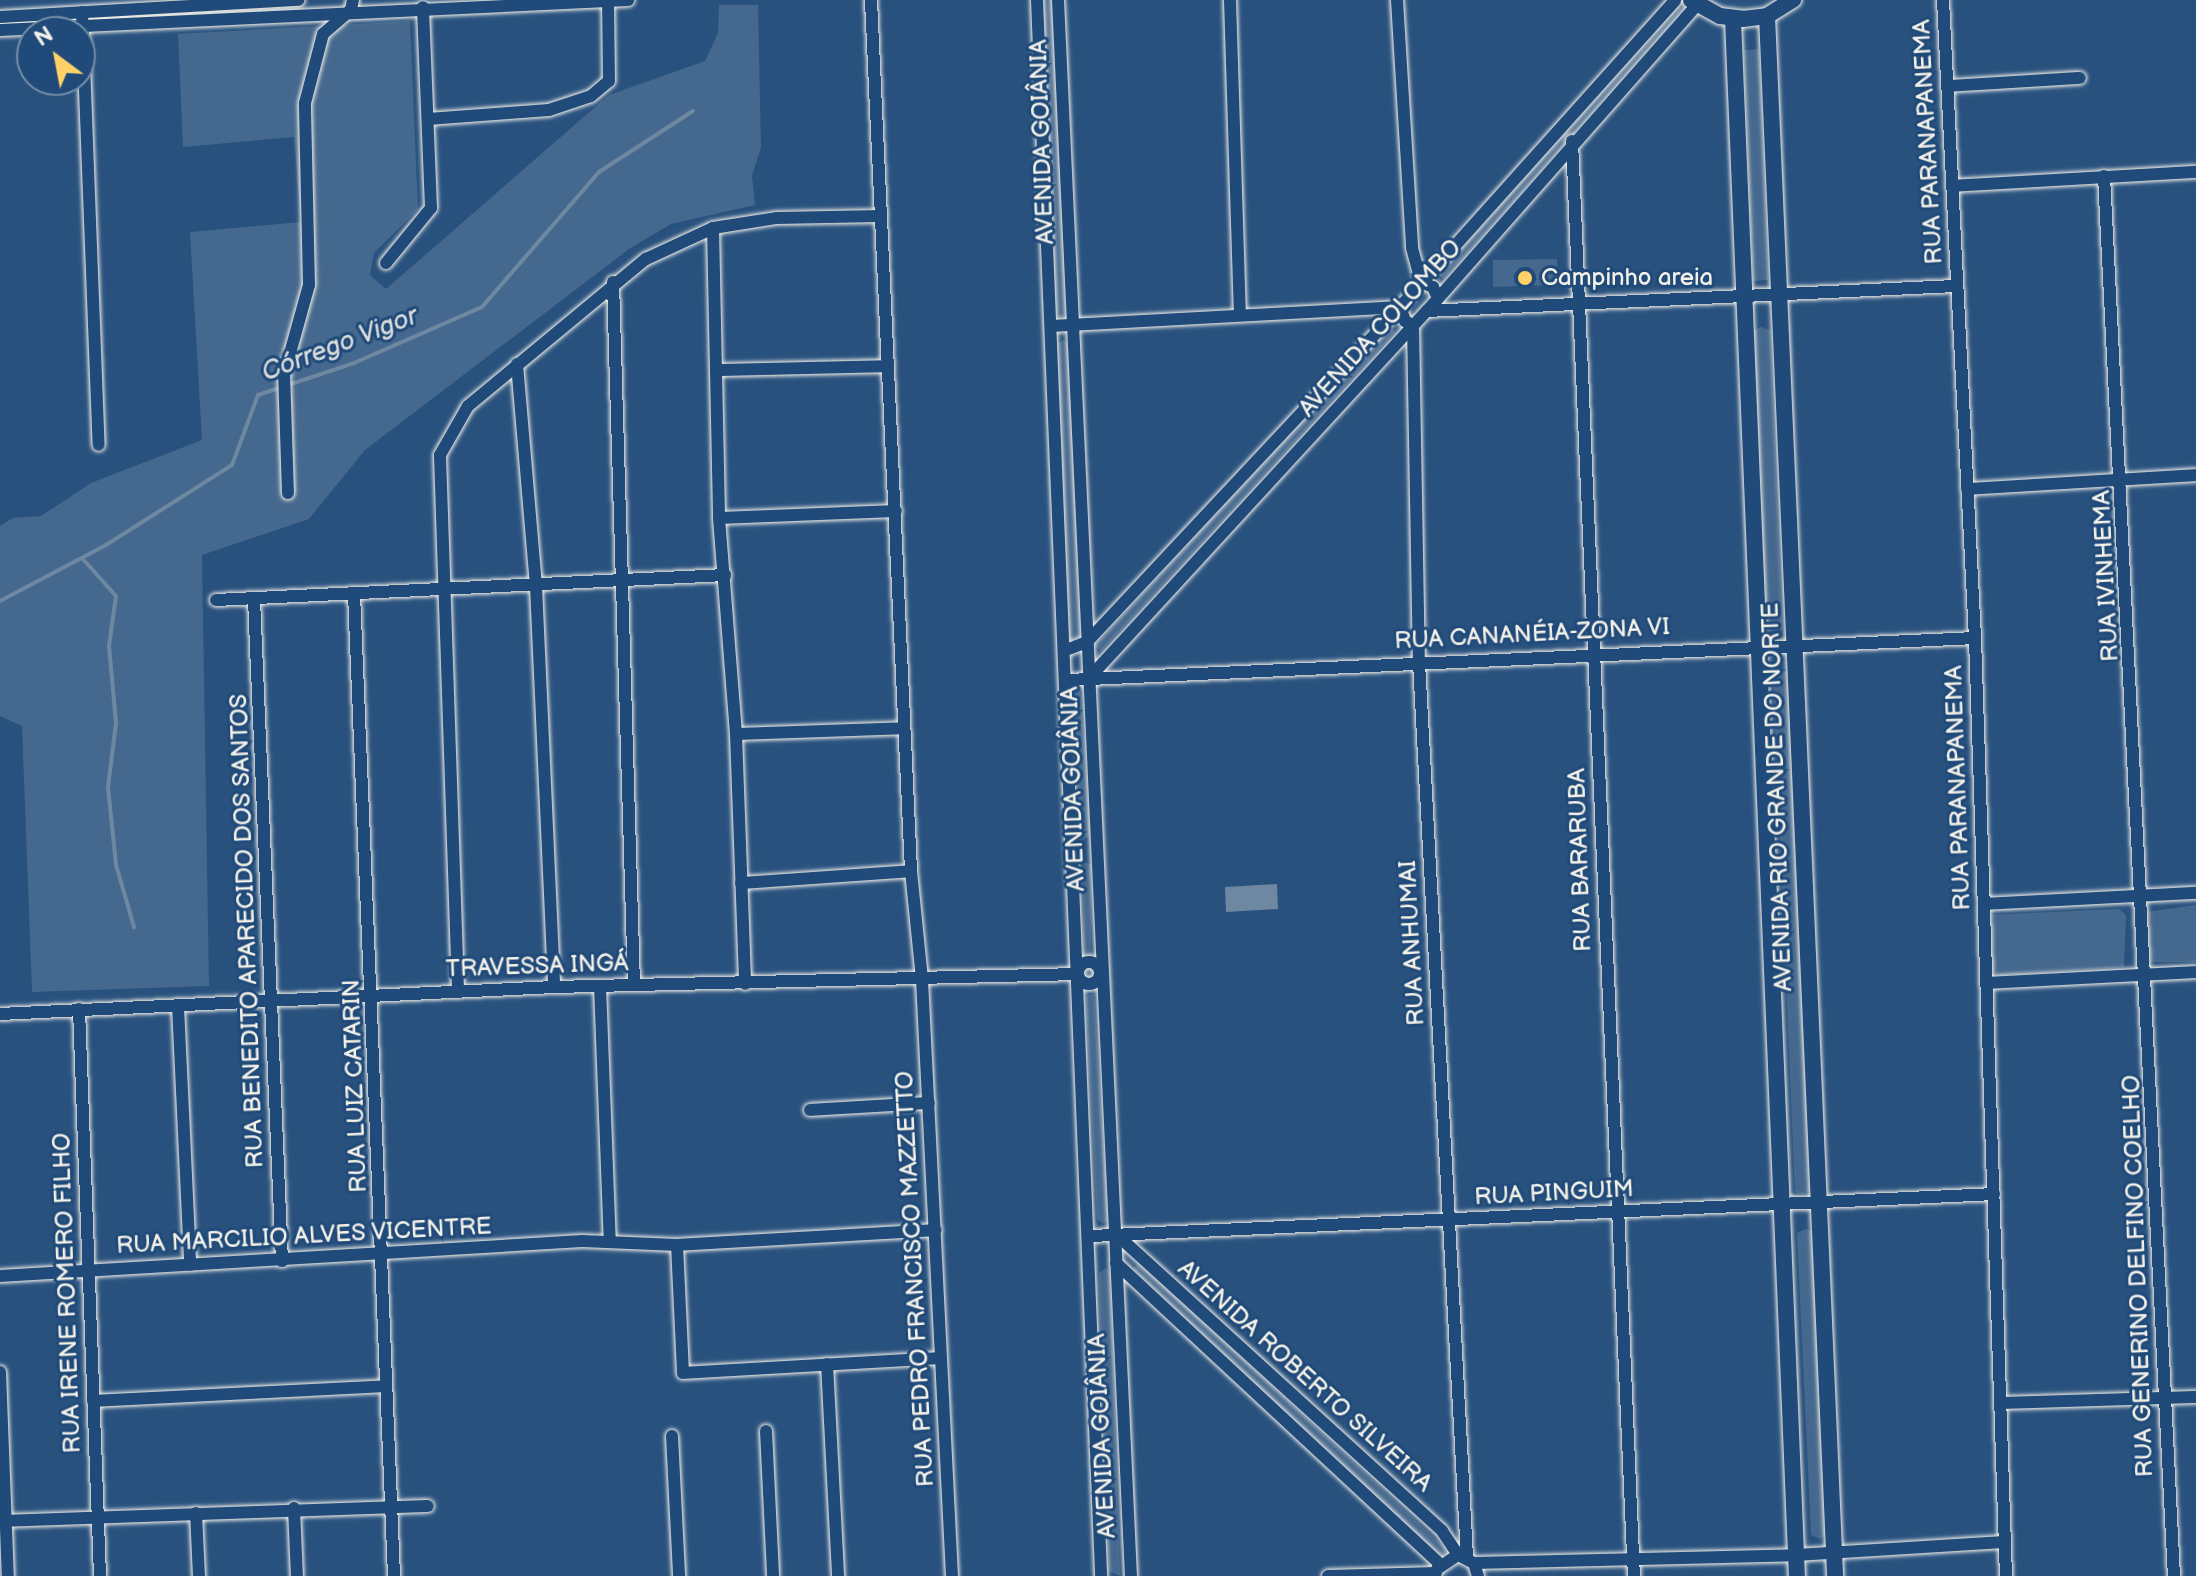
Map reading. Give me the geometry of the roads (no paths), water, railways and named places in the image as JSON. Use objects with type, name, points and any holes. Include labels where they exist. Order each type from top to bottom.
[{"type":"main road","points":[[1694,3],[1733,19],[1767,16],[1793,0]]},
{"type":"main road","name":"AVENIDA RIO GRANDE DO NORTE","points":[[1767,16],[1835,1576]]},
{"type":"main road","name":"AVENIDA RIO GRANDE DO NORTE","points":[[1733,19],[1797,1576]]},
{"type":"street","points":[[96,20],[119,11],[299,0]]},
{"type":"street","points":[[428,119],[549,110],[591,96],[609,81],[608,0]]},
{"type":"street","points":[[0,17],[82,12],[352,5],[423,7],[628,0]]},
{"type":"street","name":"RUA PEDRO FRANCISCO MAZZETTO","points":[[871,0],[911,871],[922,980],[952,1576]]},
{"type":"street","name":"AVENIDA GOIÂNIA","points":[[1037,0],[1068,680],[1077,974],[1091,1236],[1101,1576]]},
{"type":"street","name":"AVENIDA GOIÂNIA","points":[[1058,0],[1131,1576]]},
{"type":"street","points":[[1230,0],[1240,314]]},
{"type":"street","points":[[1397,0],[1412,248],[1421,282],[1433,287],[1438,298]]},
{"type":"street","name":"AVENIDA COLOMBO","points":[[1087,642],[1400,307],[1675,0]]},
{"type":"street","name":"RUA PARANAPANEMA","points":[[1943,0],[1975,638],[2006,1576]]},
{"type":"street","name":"AVENIDA COLOMBO","points":[[1091,676],[1427,311],[1694,3]]},
{"type":"street","points":[[288,493],[282,396],[284,375],[309,285],[305,103],[323,34],[352,5]]},
{"type":"street","points":[[386,263],[431,208],[423,7]]},
{"type":"street","points":[[1948,86],[2080,78]]},
{"type":"street","points":[[85,96],[99,445]]},
{"type":"street","name":"RUA BARARUBA","points":[[1572,141],[1634,1576]]},
{"type":"street","points":[[1952,186],[2196,172]]},
{"type":"street","name":"RUA IVINHEMA","points":[[2104,176],[2148,973]]},
{"type":"street","points":[[458,990],[440,455],[468,406],[613,282],[646,259],[713,228],[777,218],[880,216]]},
{"type":"street","points":[[713,228],[719,518],[736,734],[745,984]]},
{"type":"street","points":[[613,282],[634,985]]},
{"type":"street","points":[[1427,311],[1956,286]]},
{"type":"street","points":[[1051,326],[1400,307],[1405,321],[1413,325]]},
{"type":"street","name":"RUA ANHUMAI","points":[[1413,325],[1419,662],[1448,1220],[1473,1567]]},
{"type":"street","points":[[517,364],[536,586],[554,987]]},
{"type":"street","points":[[716,370],[888,366]]},
{"type":"street","points":[[1967,489],[2196,475]]},
{"type":"street","points":[[719,518],[896,511]]},
{"type":"street","points":[[216,600],[725,575]]},
{"type":"street","name":"RUA LUIZ CATARIN","points":[[354,593],[384,1254],[394,1576]]},
{"type":"street","name":"RUA BENEDITO APARECIDO DOS SANTOS","points":[[254,599],[282,1261]]},
{"type":"street","name":"RUA CANANÉIA-ZONA VI","points":[[1068,680],[1091,676],[1794,643],[1975,638]]},
{"type":"street","points":[[1066,650],[1087,642]]},
{"type":"street","points":[[736,734],[904,728]]},
{"type":"street","points":[[1074,849],[1098,849]]},
{"type":"street","points":[[741,883],[911,871]]},
{"type":"street","points":[[1984,904],[2196,893]]},
{"type":"street","name":"TRAVESSA INGÁ","points":[[0,1014],[458,990],[1077,974],[1091,963],[1102,973]]},
{"type":"street","points":[[1987,983],[2196,972]]},
{"type":"street","name":"RUA GENERINO DELFINO COELHO","points":[[2148,973],[2174,1576]]},
{"type":"street","points":[[600,986],[610,1242]]},
{"type":"street","points":[[178,1006],[190,1265]]},
{"type":"street","name":"RUA IRENE ROMERO FILHO","points":[[79,1009],[100,1576]]},
{"type":"street","points":[[810,1110],[929,1103]]},
{"type":"street","name":"RUA PINGUIM","points":[[1091,1236],[1819,1205],[1994,1194]]},
{"type":"street","name":"RUA MARCILIO ALVES VICENTRE","points":[[0,1276],[610,1242],[677,1245],[936,1230]]},
{"type":"street","name":"AVENIDA ROBERTO SILVEIRA","points":[[1116,1234],[1442,1531],[1473,1567]]},
{"type":"street","points":[[677,1245],[683,1373],[940,1358]]},
{"type":"street","points":[[1092,1263],[1116,1263]]},
{"type":"street","name":"AVENIDA ROBERTO SILVEIRA","points":[[1116,1263],[1437,1571]]},
{"type":"street","points":[[827,1364],[838,1576]]},
{"type":"street","points":[[0,1372],[3,1521],[8,1576]]},
{"type":"street","points":[[93,1401],[386,1386]]},
{"type":"street","points":[[2000,1403],[2196,1397]]},
{"type":"street","points":[[766,1431],[773,1576]]},
{"type":"street","points":[[672,1436],[679,1576]]},
{"type":"street","points":[[3,1521],[391,1504],[428,1506]]},
{"type":"street","points":[[294,1508],[297,1576]]},
{"type":"street","points":[[196,1513],[199,1576]]},
{"type":"street","points":[[1328,1576],[1473,1567],[1796,1555],[2004,1542]]},
{"type":"waterway","name":"Córrego Vigor","points":[[0,601],[106,545],[232,465],[258,395],[354,363],[482,307],[599,172],[693,111]]},
{"type":"waterway","points":[[82,558],[116,596],[109,646],[116,723],[108,787],[116,865],[134,927]]},
{"type":"place","name":"Campinho areia","points":[[1525,278]]}]
